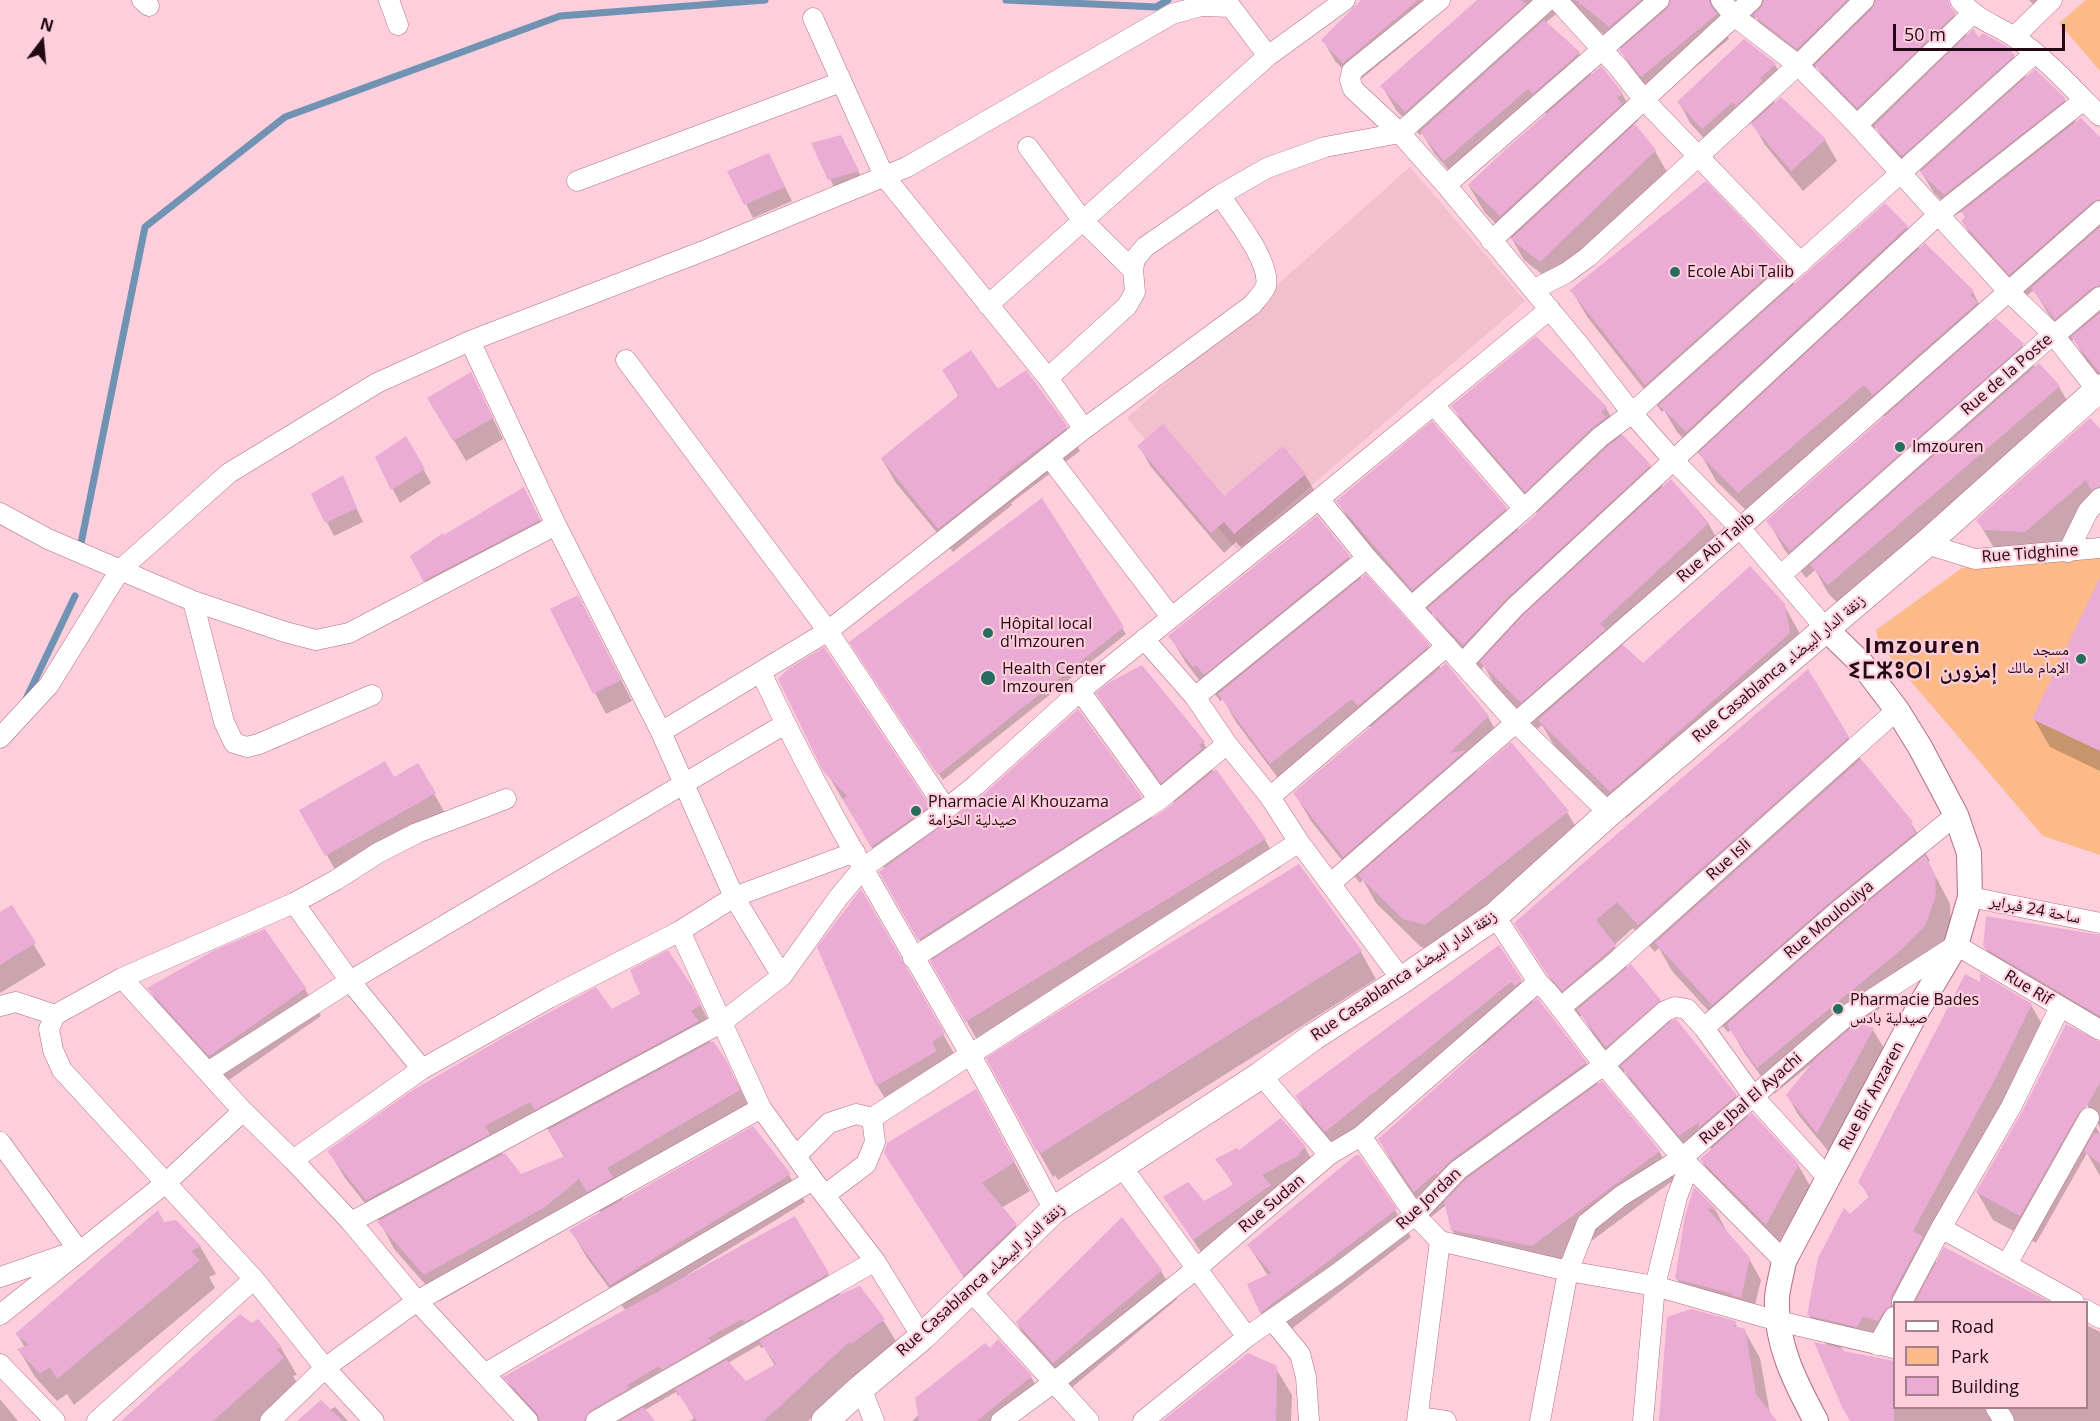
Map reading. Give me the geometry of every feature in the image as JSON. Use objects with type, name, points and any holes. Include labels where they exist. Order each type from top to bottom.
[{"type":"main road","name":"Rue Casablanca زنقة الدار البيضاء","points":[[825,1421],[922,1337],[1054,1210],[1261,1075],[1313,1037],[1402,980],[1495,915],[1609,813],[1926,544],[2099,389]]},
{"type":"street","points":[[389,0],[398,25]]},
{"type":"street","points":[[1440,0],[1352,71],[1350,80],[1353,89],[1400,133],[1446,185],[1550,309],[1632,413],[1673,460],[1740,528],[1826,629]]},
{"type":"street","points":[[1048,378],[1127,306],[1135,292],[1132,270],[1135,259],[1145,247],[1220,195],[1267,168],[1325,147],[1400,133],[1548,0]]},
{"type":"street","points":[[1557,0],[1644,99],[1801,263]]},
{"type":"street","points":[[1446,185],[1659,0]]},
{"type":"street","points":[[1721,0],[1734,16],[1798,65],[1857,125],[2008,291],[2053,334],[2099,389]]},
{"type":"street","points":[[1491,241],[1752,0]]},
{"type":"street","points":[[1533,290],[1566,273],[1588,256],[1798,65],[1864,0]]},
{"type":"street","points":[[2014,37],[2052,0]]},
{"type":"street","points":[[988,305],[1268,56],[1338,5]]},
{"type":"street","points":[[0,738],[49,685],[120,570],[229,473],[377,383],[470,341],[711,248],[907,167],[1172,14],[1201,6],[1230,7],[1268,56]]},
{"type":"street","points":[[1857,125],[1966,7],[2035,53],[2100,116]]},
{"type":"street","points":[[813,18],[884,176],[1048,378],[1084,429]]},
{"type":"street","points":[[1412,606],[1524,509],[1600,437],[1632,413],[2035,53]]},
{"type":"street","points":[[577,181],[841,82]]},
{"type":"street","points":[[1463,663],[1514,608],[1938,215],[2084,100]]},
{"type":"street","points":[[1028,147],[1083,221],[1132,270]]},
{"type":"street","points":[[661,732],[828,631],[1084,429],[1252,305],[1265,288],[1266,275],[1263,262],[1220,195]]},
{"type":"street","name":"Rue Abi Talib","points":[[1330,884],[2100,211]]},
{"type":"street","name":"Rue de la Poste","points":[[1781,575],[2053,334],[2100,297]]},
{"type":"street","points":[[293,1160],[422,1069],[549,998],[680,932],[734,897],[859,860],[946,809],[976,785],[1080,691],[1550,309]]},
{"type":"street","points":[[470,341],[556,525],[661,732],[734,897],[782,976]]},
{"type":"street","points":[[626,360],[828,631],[946,809]]},
{"type":"street","points":[[1434,405],[1524,509]]},
{"type":"street","points":[[1050,458],[1171,617]]},
{"type":"street","points":[[2068,552],[2088,511],[2100,498]]},
{"type":"street","points":[[1319,499],[1367,558],[1515,722],[1609,813]]},
{"type":"street","points":[[0,513],[39,535],[193,602],[316,640],[349,633],[556,525]]},
{"type":"street","name":"Rue Tidghine","points":[[1926,544],[1975,559],[2100,548]]},
{"type":"street","points":[[1195,697],[1367,558]]},
{"type":"street","points":[[193,602],[224,722],[234,743],[247,747],[259,744],[372,695]]},
{"type":"street","name":"Rue Bir Anzaren","points":[[1816,1421],[1795,1383],[1782,1346],[1777,1296],[1784,1261],[1918,1009],[1956,945],[1970,897],[1969,853],[1956,815],[1920,747],[1897,710],[1862,664],[1826,629]]},
{"type":"street","points":[[1144,639],[1195,697],[1227,744],[1270,797],[1299,842],[1402,980]]},
{"type":"street","points":[[1270,797],[1447,646]]},
{"type":"street","points":[[761,672],[785,724],[859,860],[913,958],[971,1055],[1054,1210]]},
{"type":"street","points":[[1080,691],[1159,800]]},
{"type":"street","name":"Rue Isli","points":[[1560,1008],[1612,965],[1897,710]]},
{"type":"street","points":[[208,1072],[350,981],[785,724]]},
{"type":"street","points":[[913,958],[1159,800],[1227,744]]},
{"type":"street","points":[[374,1421],[325,1368],[254,1279],[62,1070],[53,1050],[49,1029],[55,1015],[122,978],[294,903],[378,853],[417,833],[506,799]]},
{"type":"street","name":"Rue Moulouiya","points":[[1704,1028],[1838,911],[1956,815]]},
{"type":"street","points":[[796,1156],[829,1123],[856,1114],[872,1118],[1299,842]]},
{"type":"street","points":[[351,1222],[721,1023],[782,976],[838,898],[859,860]]},
{"type":"street","name":"ساحة 24 فبراير","points":[[1970,897],[2100,923]]},
{"type":"street","points":[[294,903],[350,981],[422,1069]]},
{"type":"street","points":[[1495,915],[1538,982],[1604,1065],[1686,1162],[1784,1261]]},
{"type":"street","points":[[680,932],[761,1108],[875,1261],[922,1337]]},
{"type":"street","name":"Rue Rif","points":[[1956,945],[2100,1030]]},
{"type":"street","name":"Rue Jbal El Ayachi","points":[[1540,1421],[1568,1270],[1587,1223],[1620,1196],[1686,1162],[1753,1096],[1849,1014],[1956,945]]},
{"type":"street","points":[[122,978],[243,1111],[351,1222],[417,1301],[528,1421]]},
{"type":"street","name":"Rue Sudan","points":[[1001,1421],[1053,1383],[1196,1269],[1329,1155],[1361,1136],[1538,982]]},
{"type":"street","points":[[0,1006],[16,1002],[55,1015]]},
{"type":"street","name":"Rue Jordan","points":[[1143,1421],[1247,1337],[1337,1274],[1415,1215],[1458,1170],[1604,1065],[1665,1011],[1675,1007],[1687,1009],[1704,1028]]},
{"type":"street","points":[[1903,1301],[1941,1228],[2012,1107],[2060,1007]]},
{"type":"street","points":[[1704,1028],[1753,1096],[1828,1178]]},
{"type":"street","points":[[1261,1075],[1329,1155]]},
{"type":"street","points":[[270,1421],[325,1368],[417,1301],[761,1108]]},
{"type":"street","points":[[0,1315],[167,1182],[243,1111]]},
{"type":"street","points":[[484,1374],[866,1164],[875,1142],[872,1118]]},
{"type":"street","points":[[2007,1264],[2089,1118]]},
{"type":"street","points":[[1361,1136],[1415,1215],[1440,1241],[1568,1270],[1655,1286],[1778,1321],[1886,1347],[1893,1321]]},
{"type":"street","points":[[0,1142],[79,1251]]},
{"type":"street","points":[[1642,1421],[1655,1286],[1686,1162]]},
{"type":"street","points":[[1122,1167],[1247,1337]]},
{"type":"street","points":[[1941,1228],[2072,1301]]},
{"type":"street","points":[[1440,1241],[1418,1419],[1446,1421]]},
{"type":"street","points":[[0,1277],[79,1251]]},
{"type":"street","points":[[596,1421],[875,1261]]},
{"type":"street","points":[[97,1421],[254,1279]]},
{"type":"street","points":[[970,1290],[1089,1421]]},
{"type":"street","points":[[1272,1320],[1300,1354],[1306,1377],[1309,1421]]},
{"type":"street","points":[[0,1364],[55,1421]]},
{"type":"street","points":[[861,1388],[874,1421]]},
{"type":"shaded area","points":[[1410,167],[1525,301],[1237,550],[1127,418]]},
{"type":"green space","points":[[2086,0],[2100,0],[2100,71],[2059,23]]},
{"type":"green space","points":[[2100,558],[2100,855],[2043,836],[1879,644],[1876,630],[1962,568]]},
{"type":"building","points":[[1361,0],[1418,0],[1343,63],[1321,40]]},
{"type":"building","points":[[1477,0],[1521,0],[1526,4],[1405,112],[1380,86]]},
{"type":"building","points":[[1576,0],[1641,0],[1609,27]]},
{"type":"building","points":[[1671,0],[1709,0],[1717,14],[1641,77],[1619,50],[1667,9]]},
{"type":"building","points":[[1764,0],[1847,0],[1797,49],[1753,15],[1761,8]]},
{"type":"building","points":[[1876,0],[1948,0],[1956,13],[1857,108],[1815,65],[1872,9]]},
{"type":"building","points":[[1544,20],[1580,52],[1533,94],[1528,89],[1444,161],[1421,133],[1422,130]]},
{"type":"building","points":[[1973,29],[1979,37],[1983,33],[2006,46],[2015,55],[1903,155],[1900,154],[1874,126]]},
{"type":"building","points":[[1744,39],[1776,64],[1760,78],[1763,80],[1736,106],[1733,102],[1702,129],[1677,102]]},
{"type":"building","points":[[1601,66],[1623,93],[1617,98],[1622,104],[1500,216],[1468,185]]},
{"type":"building","points":[[2035,69],[2065,98],[2064,101],[1944,195],[1920,172]]},
{"type":"building","points":[[1781,97],[1826,139],[1791,171],[1751,124]]},
{"type":"building","points":[[2081,118],[2100,137],[2100,199],[2092,202],[2009,275],[1961,221],[1965,217],[1961,212]]},
{"type":"building","points":[[1635,124],[1656,150],[1540,262],[1511,239]]},
{"type":"building","points":[[841,135],[859,171],[828,180],[811,143]]},
{"type":"building","points":[[769,153],[785,187],[744,205],[727,171]]},
{"type":"building","name":"Ecole Abi Talib","points":[[1706,181],[1783,262],[1645,385],[1570,290]]},
{"type":"building","points":[[1885,203],[1908,226],[1686,432],[1659,405]]},
{"type":"building","points":[[2100,227],[2100,285],[2092,288],[2055,319],[2031,288]]},
{"type":"building","points":[[1925,243],[1974,291],[1970,295],[1978,302],[1873,395],[1864,385],[1738,493],[1698,453]]},
{"type":"building","points":[[2100,313],[2100,373],[2071,337]]},
{"type":"building","points":[[1996,318],[2024,344],[1790,551],[1766,521]]},
{"type":"building","points":[[1536,336],[1607,407],[1601,412],[1606,417],[1525,492],[1451,406]]},
{"type":"building","points":[[971,350],[998,389],[1026,370],[1068,427],[998,479],[1000,480],[938,529],[881,458],[959,395],[942,370]]},
{"type":"building","points":[[2039,363],[2060,386],[1828,585],[1810,565]]},
{"type":"building","points":[[471,372],[493,418],[453,441],[427,398]]},
{"type":"building","points":[[2090,418],[2100,429],[2100,486],[2091,490],[2086,480],[2025,532],[1984,530],[1976,520]]},
{"type":"building","points":[[1432,421],[1507,508],[1412,590],[1336,501]]},
{"type":"building","points":[[1163,424],[1224,496],[1283,446],[1306,474],[1234,534],[1224,522],[1211,533],[1137,446]]},
{"type":"building","points":[[1623,435],[1651,465],[1506,599],[1463,645],[1428,608]]},
{"type":"building","points":[[406,436],[425,469],[391,490],[375,457]]},
{"type":"building","points":[[343,475],[357,508],[325,523],[311,494]]},
{"type":"building","points":[[1671,479],[1709,523],[1600,624],[1606,629],[1521,703],[1480,662],[1522,616]]},
{"type":"building","points":[[524,487],[540,520],[423,581],[410,556],[443,533],[444,535]]},
{"type":"building","name":"Hôpital local d'Imzouren","points":[[1042,498],[1124,627],[938,775],[849,642]]},
{"type":"building","points":[[1317,516],[1350,556],[1204,675],[1196,665],[1193,667],[1168,636]]},
{"type":"building","points":[[1750,566],[1785,604],[1790,633],[1610,792],[1538,720],[1623,645],[1643,663]]},
{"type":"building","points":[[1366,574],[1430,645],[1358,706],[1352,699],[1270,764],[1218,694]]},
{"type":"building","name":"مسجد الإمام مالك","points":[[2100,577],[2100,751],[2032,719]]},
{"type":"building","points":[[578,595],[621,680],[593,694],[550,609]]},
{"type":"building","points":[[824,647],[930,806],[871,847],[843,799],[847,796],[823,771],[778,679],[788,669]]},
{"type":"building","points":[[1446,663],[1489,716],[1449,753],[1466,750],[1343,857],[1293,793]]},
{"type":"building","points":[[1142,665],[1205,742],[1199,745],[1202,749],[1161,783],[1096,693],[1110,682]]},
{"type":"building","points":[[1808,669],[1849,737],[1638,925],[1617,902],[1596,920],[1616,945],[1562,991],[1547,974],[1514,923]]},
{"type":"building","points":[[1078,709],[1142,797],[918,940],[879,872],[984,794]]},
{"type":"building","points":[[1510,743],[1569,811],[1425,925],[1403,919],[1358,875]]},
{"type":"building","points":[[1861,759],[1913,822],[1911,824],[1915,833],[1830,902],[1712,1005],[1655,943]]},
{"type":"building","points":[[385,761],[394,777],[418,763],[436,793],[325,856],[299,810]]},
{"type":"building","points":[[1216,769],[1266,839],[965,1022],[930,961],[1165,810]]},
{"type":"building","points":[[1925,855],[1935,875],[1936,895],[1925,926],[1901,950],[1757,1068],[1727,1026],[1728,1023],[1846,920]]},
{"type":"building","points":[[1299,864],[1362,951],[1041,1153],[1038,1149],[1036,1150],[986,1058]]},
{"type":"building","points":[[861,889],[945,1034],[932,1042],[937,1051],[876,1086],[817,947]]},
{"type":"building","points":[[12,905],[36,943],[0,965],[0,912]]},
{"type":"building","points":[[1986,916],[2100,935],[2100,1016],[1983,947]]},
{"type":"building","points":[[265,929],[306,988],[209,1056],[147,988],[215,950]]},
{"type":"building","points":[[1499,945],[1522,980],[1515,986],[1511,982],[1325,1132],[1295,1096]]},
{"type":"building","points":[[668,950],[692,986],[701,1005],[691,1011],[699,1021],[535,1110],[530,1102],[485,1126],[490,1134],[366,1200],[327,1151],[410,1092],[596,987],[612,1009],[640,994],[630,970]]},
{"type":"building","points":[[1631,964],[1661,1000],[1606,1047],[1577,1010]]},
{"type":"building","points":[[1980,973],[2032,1004],[1994,1081],[1913,1231],[1923,1236],[1891,1296],[1891,1306],[1884,1311],[1878,1321],[1863,1317],[1857,1327],[1807,1315],[1818,1258],[1844,1208],[1850,1214],[1870,1196],[1858,1182],[1965,974],[1980,982]]},
{"type":"building","points":[[1537,998],[1587,1062],[1451,1160],[1437,1175],[1436,1173],[1414,1192],[1378,1139]]},
{"type":"building","points":[[1676,1019],[1737,1095],[1698,1128],[1699,1122],[1679,1136],[1621,1066]]},
{"type":"building","points":[[1857,1023],[1874,1028],[1817,1133],[1786,1095],[1817,1057]]},
{"type":"building","points":[[2066,1024],[2100,1042],[2100,1083],[2086,1107],[2079,1112],[2020,1216],[1976,1192],[2022,1112]]},
{"type":"building","points":[[713,1041],[726,1060],[740,1090],[607,1168],[613,1177],[587,1192],[579,1179],[545,1207],[424,1275],[377,1222],[505,1153],[521,1174],[565,1156],[548,1130]]},
{"type":"building","points":[[1602,1081],[1660,1151],[1532,1246],[1451,1230],[1444,1202],[1466,1179]]},
{"type":"building","points":[[976,1089],[1015,1162],[982,1183],[1017,1224],[963,1276],[884,1153],[887,1143]]},
{"type":"building","points":[[1752,1113],[1799,1164],[1766,1225],[1700,1159]]},
{"type":"building","points":[[1281,1118],[1306,1147],[1299,1153],[1300,1155],[1262,1175],[1271,1185],[1193,1240],[1163,1197],[1188,1182],[1204,1201],[1234,1184],[1215,1159],[1237,1148],[1239,1150]]},
{"type":"building","points":[[753,1126],[791,1174],[610,1285],[569,1230]]},
{"type":"building","points":[[2094,1133],[2100,1134],[2100,1164],[2084,1151]]},
{"type":"building","points":[[1356,1155],[1359,1155],[1397,1209],[1260,1313],[1247,1284],[1271,1273],[1247,1245]]},
{"type":"building","points":[[1694,1187],[1717,1210],[1707,1208],[1750,1258],[1741,1298],[1731,1295],[1734,1294],[1675,1279],[1685,1216]]},
{"type":"building","points":[[158,1210],[164,1222],[176,1220],[201,1246],[191,1251],[200,1260],[57,1379],[50,1367],[40,1374],[17,1349],[29,1345],[15,1334]]},
{"type":"building","points":[[795,1216],[829,1273],[745,1322],[742,1319],[708,1338],[711,1341],[662,1370],[659,1366],[627,1385],[629,1388],[590,1411],[584,1421],[540,1421],[537,1413],[503,1377]]},
{"type":"building","points":[[1122,1217],[1162,1270],[1053,1363],[1016,1322]]},
{"type":"building","points":[[1944,1247],[2048,1301],[1916,1301]]},
{"type":"building","points":[[860,1286],[885,1319],[851,1344],[849,1342],[764,1421],[697,1421],[675,1389],[727,1360],[746,1381],[776,1364],[759,1341],[841,1294]]},
{"type":"building","points":[[1691,1309],[1736,1321],[1734,1326],[1745,1329],[1756,1394],[1777,1421],[1659,1421],[1667,1317]]},
{"type":"building","points":[[240,1314],[252,1323],[258,1319],[282,1347],[276,1349],[284,1358],[213,1421],[121,1421]]},
{"type":"building","points":[[998,1339],[1032,1376],[977,1421],[919,1421],[915,1398],[985,1343],[990,1348]]},
{"type":"building","points":[[1814,1342],[1844,1349],[1843,1351],[1893,1361],[1894,1421],[1850,1421]]},
{"type":"building","points":[[1248,1353],[1277,1366],[1276,1421],[1162,1421]]},
{"type":"building","points":[[321,1400],[343,1421],[297,1421]]},
{"type":"building","points":[[644,1407],[655,1421],[620,1421]]},
{"type":"waterway","points":[[80,548],[145,227],[285,117],[560,16],[765,0]]},
{"type":"waterway","points":[[1006,0],[1156,7],[1168,0]]},
{"type":"waterway","points":[[26,699],[75,596]]},
{"type":"place","name":"Ecole Abi Talib","points":[[1675,272]]},
{"type":"place","name":"Imzouren","points":[[1900,447]]},
{"type":"place","name":"Hôpital local d'Imzouren","points":[[988,633]]},
{"type":"place","name":"مسجد الإمام مالك","points":[[2081,659]]},
{"type":"place","name":"Health Center Imzouren","points":[[988,678]]},
{"type":"place","name":"Pharmacie Al Khouzama صيدلية الخزامة","points":[[916,811]]},
{"type":"place","name":"Pharmacie Bades صيدلية بادس","points":[[1838,1009]]},
{"type":"district","name":"Imzouren ⵉⵎⵣⵓⵔⵏ إمزورن","points":[[1923,660]]}]
